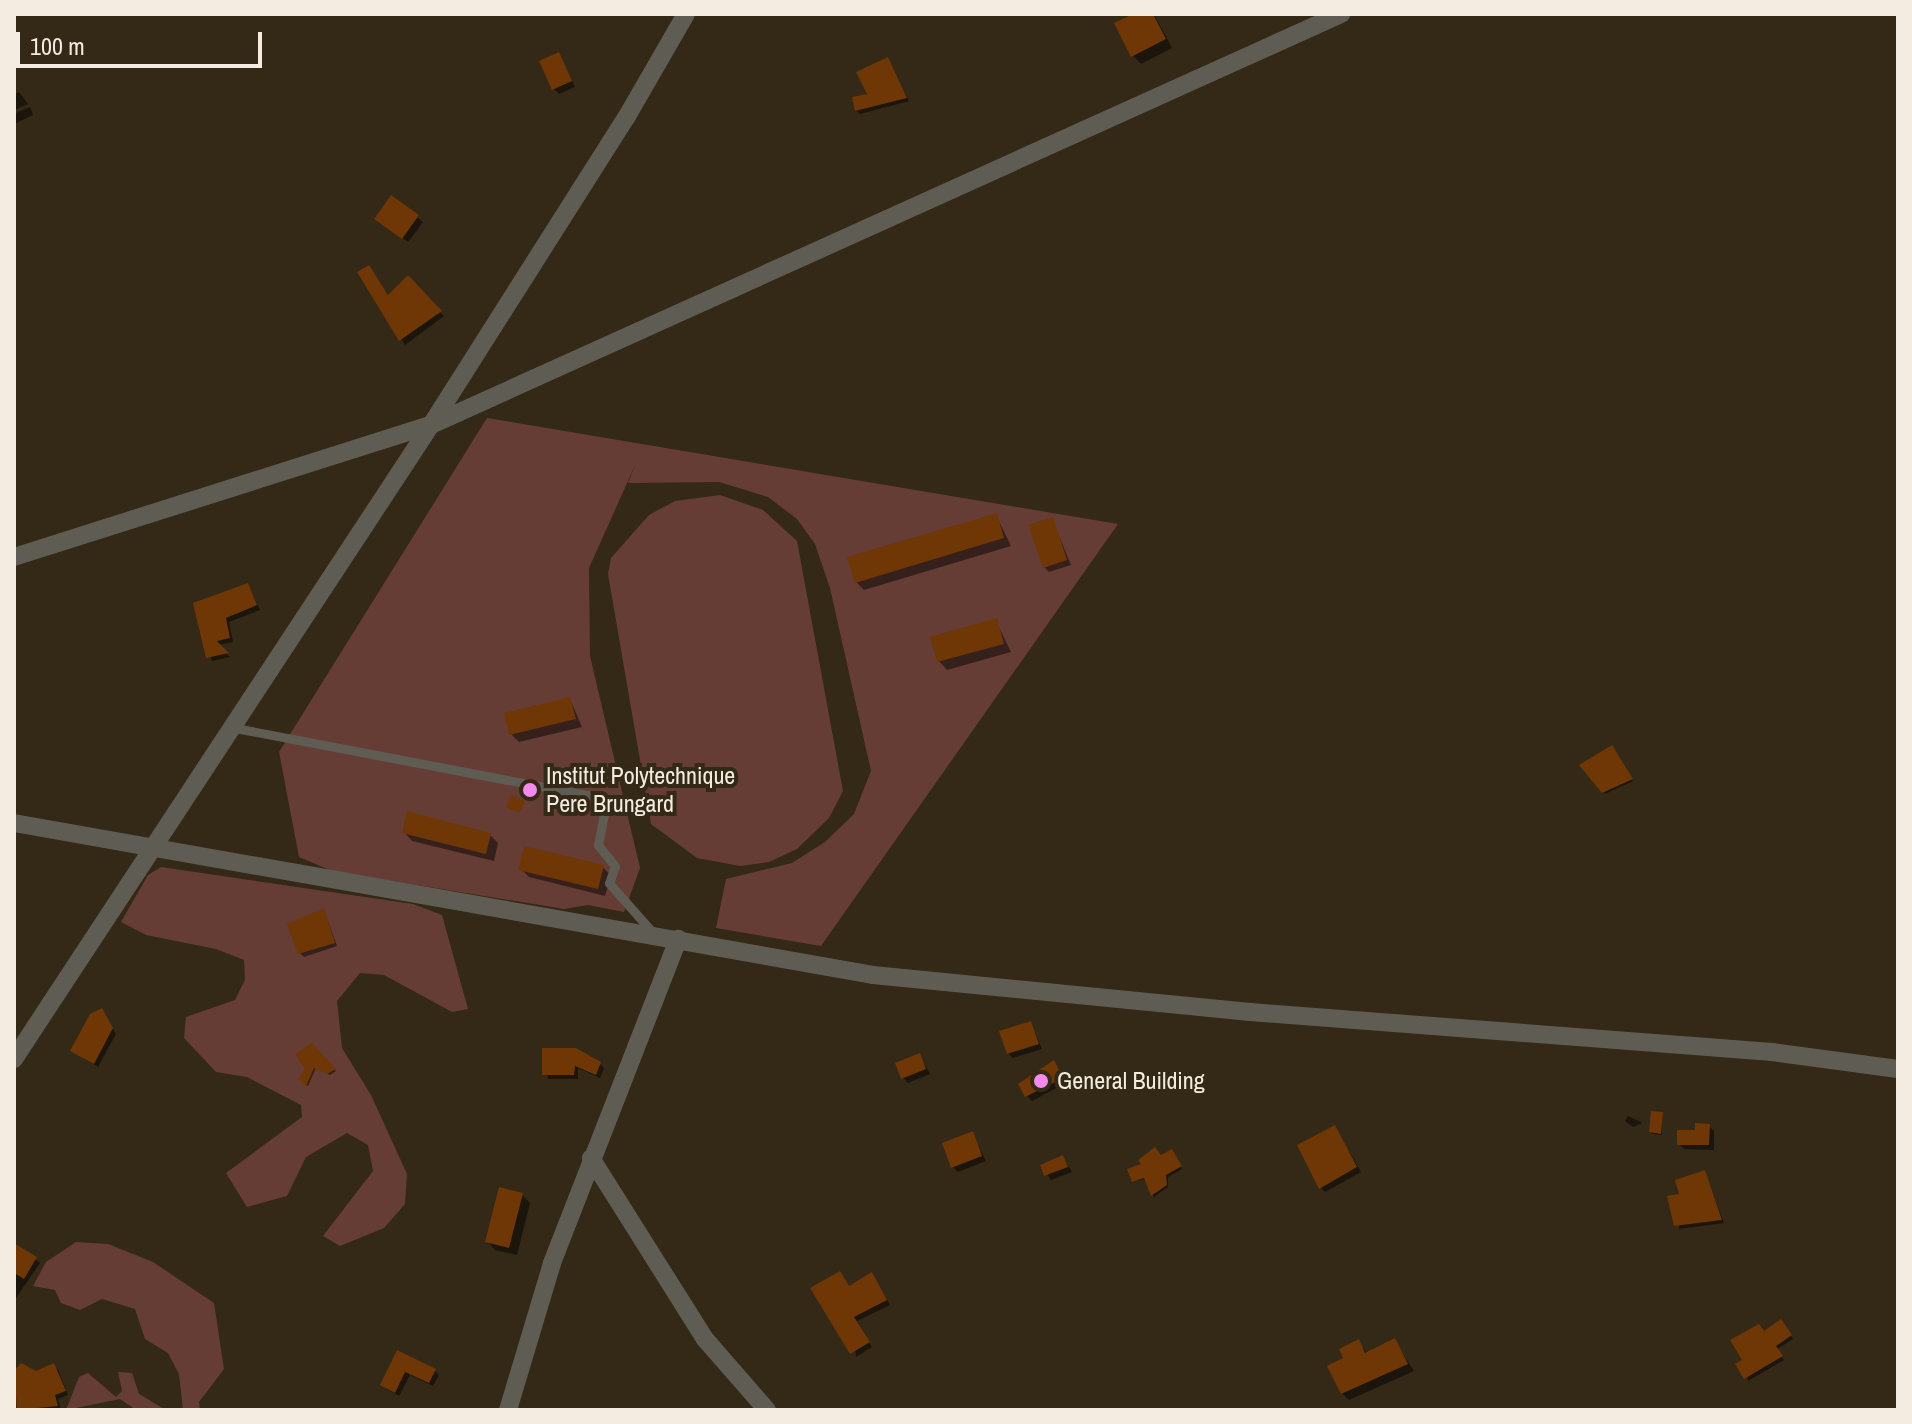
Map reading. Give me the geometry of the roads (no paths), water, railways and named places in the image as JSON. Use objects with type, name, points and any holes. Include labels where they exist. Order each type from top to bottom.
[{"type":"street","points":[[14,1059],[155,850],[431,425],[626,118],[686,14]]},
{"type":"street","points":[[14,557],[431,425],[1341,14]]},
{"type":"street","points":[[14,823],[873,975],[1250,1012],[1772,1052],[1898,1069]]},
{"type":"street","points":[[508,1410],[591,1158],[678,939]]},
{"type":"street","points":[[591,1158],[705,1339],[767,1410]]},
{"type":"lane","points":[[235,728],[607,799],[598,845],[615,866],[609,883],[654,934]]},
{"type":"place","name":"Institut Polytechnique Pere Brungard","points":[[530,790]]},
{"type":"place","name":"General Building","points":[[1041,1081]]}]
